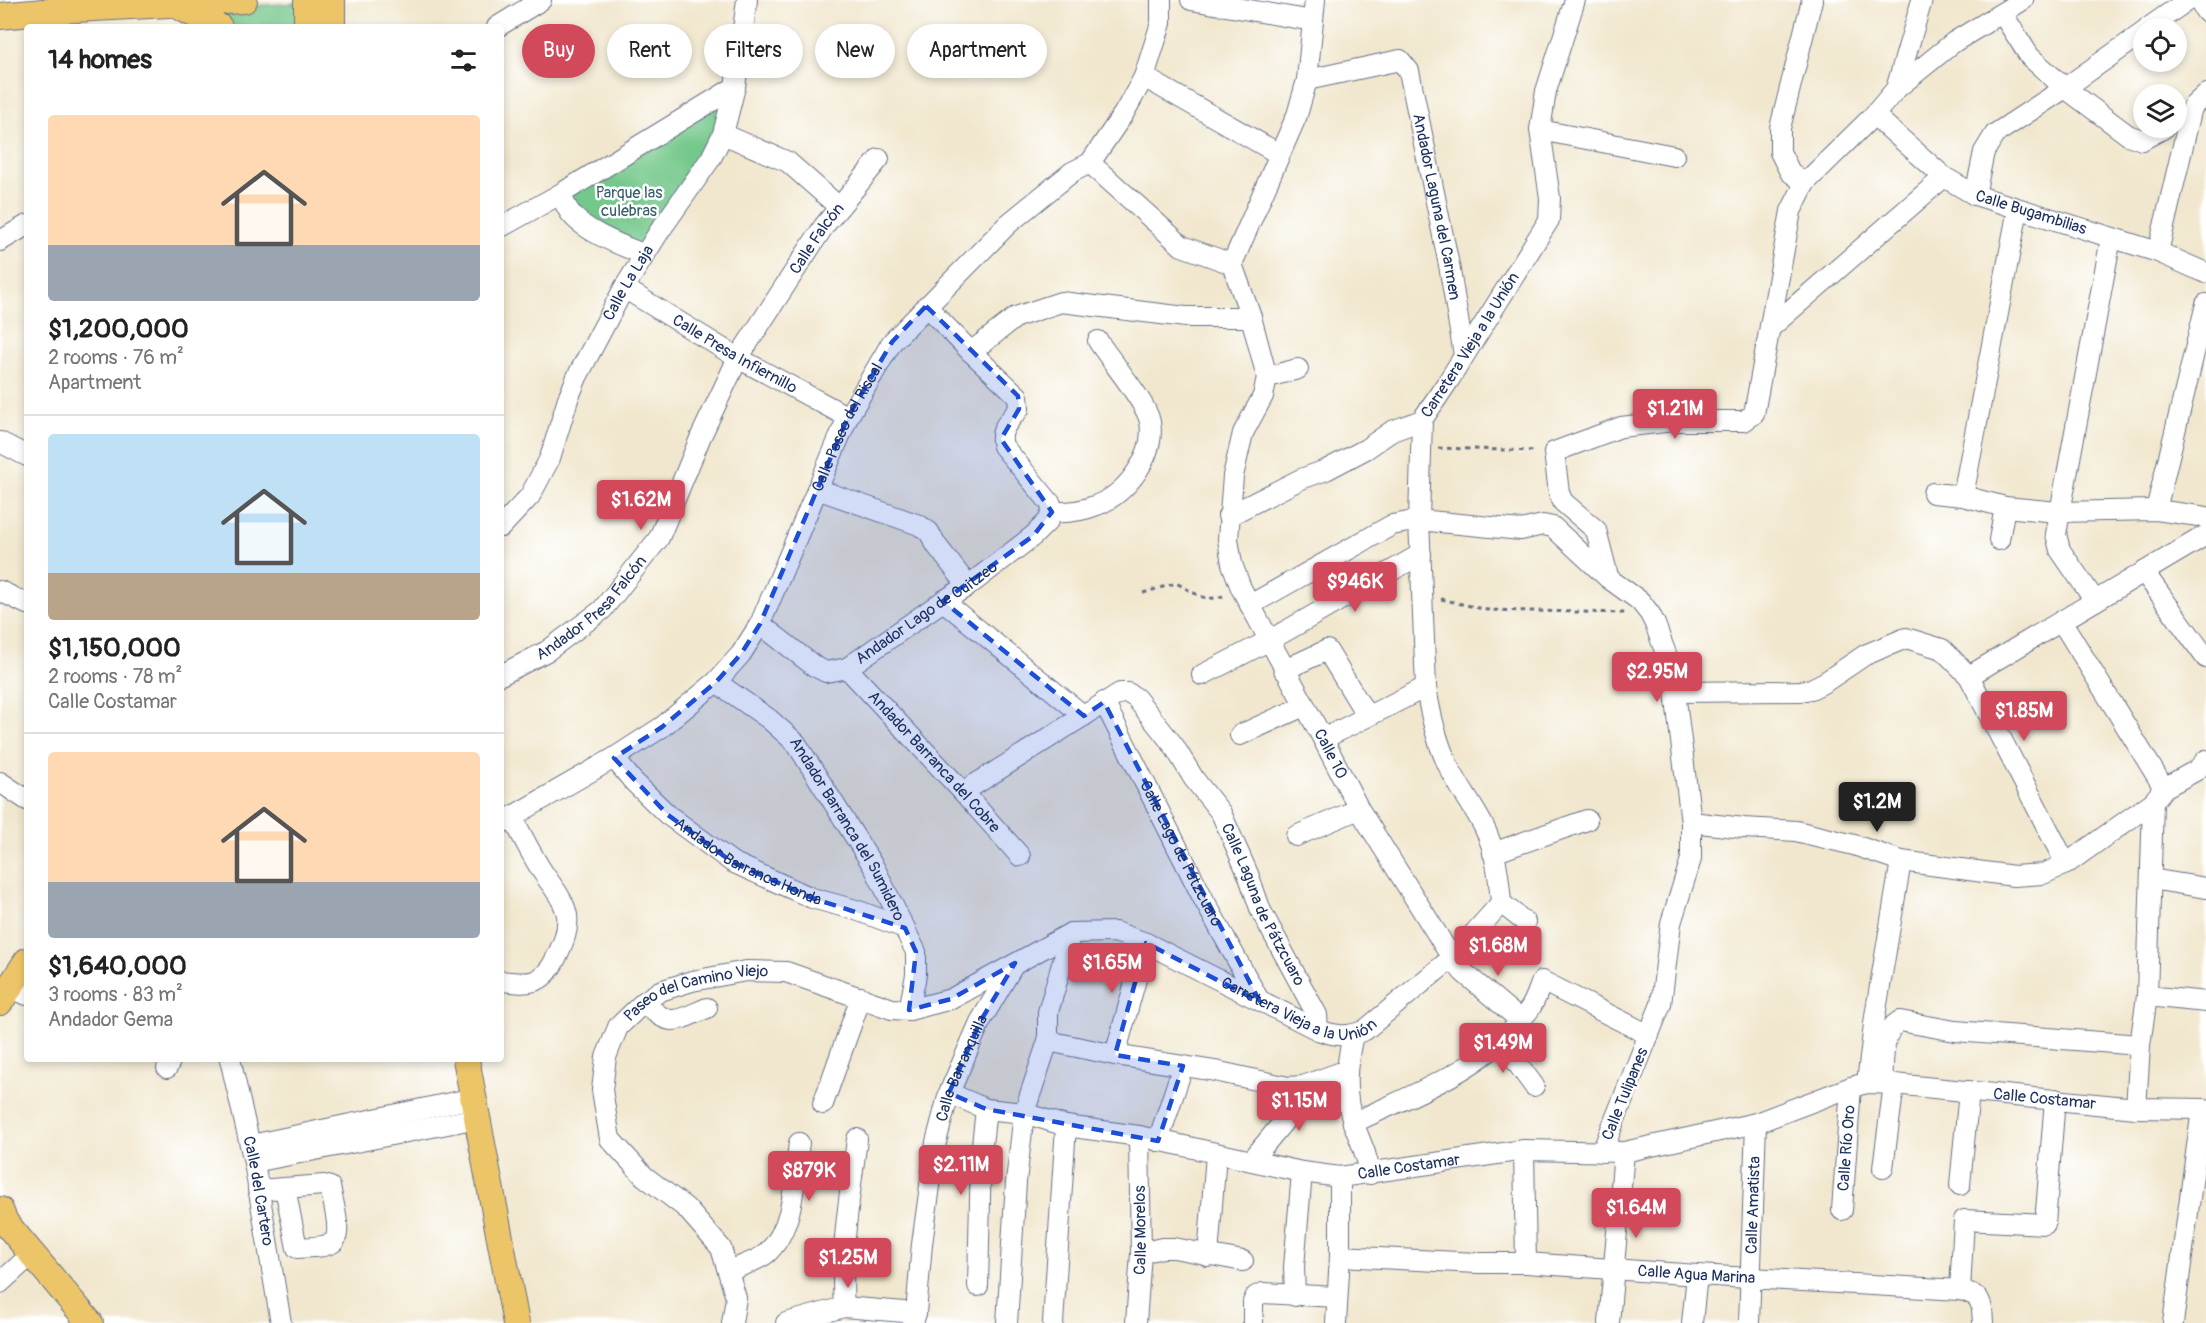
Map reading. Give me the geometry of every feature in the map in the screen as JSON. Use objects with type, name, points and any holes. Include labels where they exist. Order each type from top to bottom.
[{"type":"main road","points":[[0,16],[75,9],[244,0]]},
{"type":"main road","points":[[307,0],[307,24]]},
{"type":"main road","points":[[332,0],[332,24]]},
{"type":"main road","points":[[174,4],[213,24]]},
{"type":"main road","points":[[12,995],[24,968]]},
{"type":"main road","points":[[467,1062],[516,1323]]},
{"type":"main road","points":[[2,1217],[90,1323]]},
{"type":"street","points":[[502,24],[541,0]]},
{"type":"street","name":"Calle La Laja","points":[[504,524],[530,496],[550,458],[577,377],[624,288],[711,158],[723,134],[735,87],[747,0]]},
{"type":"street","name":"Calle Paseo del Riscal","points":[[507,821],[662,727],[716,682],[741,654],[760,624],[848,417],[892,342],[1008,224],[1072,172],[1090,162],[1124,113],[1144,77],[1161,23],[1161,0]]},
{"type":"street","points":[[1191,0],[1313,21]]},
{"type":"street","points":[[1228,516],[1233,476],[1243,433],[1263,396],[1267,376],[1251,317],[1232,264],[1297,115],[1307,80],[1315,0]]},
{"type":"street","name":"Carretera Vieja a la Unión","points":[[909,1010],[951,999],[1071,933],[1115,932],[1146,943],[1318,1030],[1336,1036],[1353,1035],[1365,1030],[1452,958],[1501,903],[1499,872],[1484,827],[1447,763],[1430,714],[1426,687],[1421,598],[1419,520],[1422,420],[1549,220],[1550,198],[1540,130],[1546,91],[1575,0]]},
{"type":"street","points":[[1805,183],[1791,172],[1780,152],[1780,128],[1812,0]]},
{"type":"street","points":[[1896,89],[1922,0]]},
{"type":"street","points":[[1608,578],[1596,530],[1563,502],[1559,493],[1554,452],[1621,427],[1672,421],[1744,421],[1754,414],[1791,211],[1805,183],[1874,115],[1896,89],[1954,42],[2023,0]]},
{"type":"street","points":[[2162,18],[2188,0]]},
{"type":"street","points":[[2198,0],[2206,12]]},
{"type":"street","points":[[2002,13],[2030,57],[2065,87],[2133,137]]},
{"type":"street","points":[[1975,195],[1984,152],[1995,134],[2133,40]]},
{"type":"street","name":"Andador Laguna del Carmen","points":[[1307,80],[1400,60],[1409,71],[1449,265],[1464,355]]},
{"type":"street","points":[[1144,77],[1279,154]]},
{"type":"street","points":[[504,225],[560,194],[735,87]]},
{"type":"street","points":[[2158,252],[2192,107]]},
{"type":"street","name":"Calle Bugambilias","points":[[1874,115],[1944,177],[1975,195],[2158,252],[2206,273]]},
{"type":"street","points":[[1540,130],[1674,156]]},
{"type":"street","name":"Calle Falcón","points":[[723,134],[788,162],[840,207],[824,226],[738,358]]},
{"type":"street","points":[[840,207],[879,159]]},
{"type":"street","points":[[1090,162],[1182,246],[1232,264]]},
{"type":"street","points":[[1770,328],[1944,177]]},
{"type":"street","points":[[560,194],[575,218],[607,239],[645,255]]},
{"type":"street","points":[[1963,496],[2018,209]]},
{"type":"street","points":[[0,242],[24,227]]},
{"type":"street","points":[[2096,602],[2060,550],[2056,534],[2058,512],[2111,238]]},
{"type":"street","name":"Calle Presa Infiernillo","points":[[624,288],[738,358],[848,417]]},
{"type":"street","points":[[971,352],[1016,317],[1060,302],[1186,317],[1251,317]]},
{"type":"street","points":[[2156,510],[2206,304]]},
{"type":"street","points":[[926,306],[1018,396],[1019,410],[1002,430],[1003,446],[1051,504],[1052,512],[1070,513],[1099,505],[1118,493],[1138,469],[1149,449],[1150,422],[1143,405],[1098,341]]},
{"type":"street","name":"Andador Presa Falcón","points":[[504,673],[547,651],[602,610],[659,538],[701,436],[738,358]]},
{"type":"street","points":[[1267,376],[1298,369]]},
{"type":"street","points":[[1228,516],[1301,479],[1326,470],[1392,431],[1422,420]]},
{"type":"street","points":[[0,442],[24,454]]},
{"type":"street","points":[[817,489],[919,525],[929,532],[936,546],[968,586]]},
{"type":"street","points":[[1933,493],[1963,496],[2005,507],[2058,512],[2156,510],[2206,517]]},
{"type":"street","points":[[1999,540],[2005,507]]},
{"type":"street","name":"Andador Lago de Cuitzeo","points":[[760,624],[814,666],[826,672],[847,668],[968,586],[1033,536],[1048,520],[1052,512]]},
{"type":"street","name":"Calle 10","points":[[1228,516],[1228,539],[1232,564],[1245,597],[1359,809],[1452,958],[1463,972],[1520,1020]]},
{"type":"street","points":[[1245,597],[1392,525],[1419,520],[1521,530],[1543,525],[1553,527],[1608,578],[1640,601],[1650,614]]},
{"type":"street","points":[[1969,676],[2206,535]]},
{"type":"street","points":[[1202,675],[1270,640],[1421,554]]},
{"type":"street","points":[[2144,572],[2206,658]]},
{"type":"street","points":[[0,591],[24,603]]},
{"type":"street","points":[[944,601],[1084,716]]},
{"type":"street","name":"Calle Tulipanes","points":[[1602,1152],[1661,1004],[1671,923],[1691,860],[1691,822],[1670,662],[1650,614]]},
{"type":"street","points":[[2062,622],[2158,795],[2151,879],[2147,996],[2140,1045],[2136,1108]]},
{"type":"street","points":[[1675,692],[1801,691],[1811,689],[1865,655],[1906,638],[1942,649],[1969,676],[2066,864]]},
{"type":"street","points":[[1284,670],[1327,650],[1367,716]]},
{"type":"street","name":"Andador Barranca del Cobre","points":[[847,668],[1020,856]]},
{"type":"street","name":"Andador Barranca del Sumidero","points":[[716,682],[769,719],[796,743],[875,869],[916,952],[916,975],[909,1010]]},
{"type":"street","points":[[1323,739],[1426,687]]},
{"type":"street","name":"Calle Laguna de Pátzcuaro","points":[[1104,702],[1120,693],[1128,693],[1136,698],[1174,746],[1194,779],[1221,813],[1261,910],[1317,1015],[1318,1030]]},
{"type":"street","points":[[963,792],[1104,702]]},
{"type":"street","name":"Calle Lago de Pátzcuaro","points":[[1104,702],[1204,900],[1260,1002]]},
{"type":"street","points":[[1240,735],[1304,706]]},
{"type":"street","name":"Andador Barranca Honda","points":[[614,758],[633,782],[668,815],[732,862],[812,898],[856,910],[905,928]]},
{"type":"street","points":[[1691,822],[1796,831],[1854,845],[1901,861],[2014,876],[2043,874],[2066,864],[2158,795],[2197,770],[2206,760]]},
{"type":"street","points":[[0,782],[24,798]]},
{"type":"street","points":[[1296,836],[1359,809]]},
{"type":"street","points":[[1493,853],[1587,820]]},
{"type":"street","points":[[504,981],[537,982],[548,971],[565,938],[567,914],[561,898],[507,821]]},
{"type":"street","points":[[1883,1168],[1874,1084],[1875,1016],[1901,861]]},
{"type":"street","points":[[2151,879],[2206,888]]},
{"type":"street","points":[[1501,903],[1525,922]]},
{"type":"street","points":[[1007,1323],[1016,1182],[1024,1113],[1048,1041],[1048,1012],[1071,933]]},
{"type":"street","points":[[1115,1054],[1146,943]]},
{"type":"street","name":"Calle Barranquilla","points":[[914,1318],[936,1142],[949,1093],[980,1023],[1014,963]]},
{"type":"street","name":"Paseo del Camino Viejo","points":[[732,1323],[736,1298],[721,1248],[686,1208],[644,1176],[610,1139],[602,1090],[606,1057],[618,1027],[644,1002],[660,991],[692,981],[746,971],[786,972],[892,1009],[909,1010]]},
{"type":"street","points":[[1353,1123],[1418,1095],[1455,1075],[1501,1041],[1530,1008],[1542,981],[1649,1035]]},
{"type":"street","points":[[2147,996],[2206,1002]]},
{"type":"street","points":[[823,1104],[861,997]]},
{"type":"street","points":[[644,1002],[658,1016],[670,1020],[680,1019],[708,1008]]},
{"type":"street","points":[[1874,1084],[1886,1038],[1893,1025],[1900,1021],[1955,1031],[2140,1045]]},
{"type":"street","points":[[1353,1035],[1347,1070],[1347,1098],[1353,1123],[1367,1155],[1370,1174]]},
{"type":"street","points":[[1048,1041],[1244,1076],[1288,1087],[1303,1086],[1347,1070]]},
{"type":"street","points":[[1501,1041],[1534,1086]]},
{"type":"street","name":"Calle del Cartero","points":[[232,1062],[252,1154],[281,1323]]},
{"type":"street","points":[[1158,1141],[1183,1066]]},
{"type":"street","points":[[1252,1160],[1317,1081]]},
{"type":"street","name":"Calle Costamar","points":[[949,1093],[986,1109],[1024,1113],[1066,1126],[1139,1136],[1215,1154],[1340,1178],[1524,1150],[1624,1152],[1756,1123],[1803,1103],[1874,1084],[2136,1108],[2204,1109]]},
{"type":"street","name":"Calle Río Oro","points":[[1842,1210],[1874,1084]]},
{"type":"street","points":[[1960,1185],[1970,1092]]},
{"type":"street","points":[[1983,1323],[1982,1305],[1978,1298],[1972,1293],[1960,1290],[1964,1220],[2045,1224],[2055,1099]]},
{"type":"street","points":[[252,1154],[476,1108]]},
{"type":"street","points":[[978,1286],[981,1154],[986,1109]]},
{"type":"street","points":[[2173,1323],[2204,1109]]},
{"type":"street","name":"Calle Amatista","points":[[1749,1323],[1756,1123]]},
{"type":"street","points":[[1053,1323],[1066,1126]]},
{"type":"street","name":"Calle Morelos","points":[[1136,1323],[1141,1254],[1139,1136]]},
{"type":"street","points":[[844,1307],[842,1272],[857,1139]]},
{"type":"street","points":[[729,1271],[766,1254],[781,1234],[790,1208],[799,1143]]},
{"type":"street","points":[[1524,1150],[1526,1263]]},
{"type":"street","points":[[1609,1323],[1624,1152]]},
{"type":"street","points":[[1208,1256],[1215,1154]]},
{"type":"street","points":[[1295,1296],[1294,1267],[1302,1172]]},
{"type":"street","points":[[1336,1323],[1340,1256],[1340,1178]]},
{"type":"street","points":[[258,1190],[324,1185],[330,1187],[338,1231],[336,1239],[331,1244],[269,1254]]},
{"type":"street","points":[[285,1188],[297,1248]]},
{"type":"street","points":[[1141,1254],[1162,1248],[1243,1261]]},
{"type":"street","points":[[0,1283],[32,1254]]},
{"type":"street","name":"Calle Agua Marina","points":[[1340,1256],[1526,1263],[1960,1290]]},
{"type":"street","points":[[1692,1323],[1697,1275]]},
{"type":"street","points":[[1253,1323],[1253,1302],[1256,1296],[1263,1293],[1336,1297]]},
{"type":"street","points":[[786,1323],[844,1307],[914,1318]]},
{"type":"path","points":[[1422,448],[1554,452]]},
{"type":"path","points":[[1143,593],[1176,583],[1206,599],[1245,597]]},
{"type":"path","points":[[1421,598],[1445,599],[1487,610],[1650,614]]},
{"type":"highlighted area","points":[[926,306],[1018,396],[1019,409],[1001,439],[1052,512],[1033,536],[943,601],[1084,716],[1104,702],[1260,1002],[1146,943],[1115,1055],[1183,1066],[1158,1141],[986,1109],[949,1093],[980,1022],[1015,963],[951,999],[909,1010],[916,952],[905,928],[812,898],[732,862],[668,815],[614,758],[662,727],[716,682],[741,654],[760,624],[848,417],[892,342]]},
{"type":"green space","points":[[300,3],[300,24],[232,24],[203,9]]},
{"type":"green space","name":"Parque las culebras","points":[[734,91],[723,134],[645,255],[607,239],[560,194]]}]
